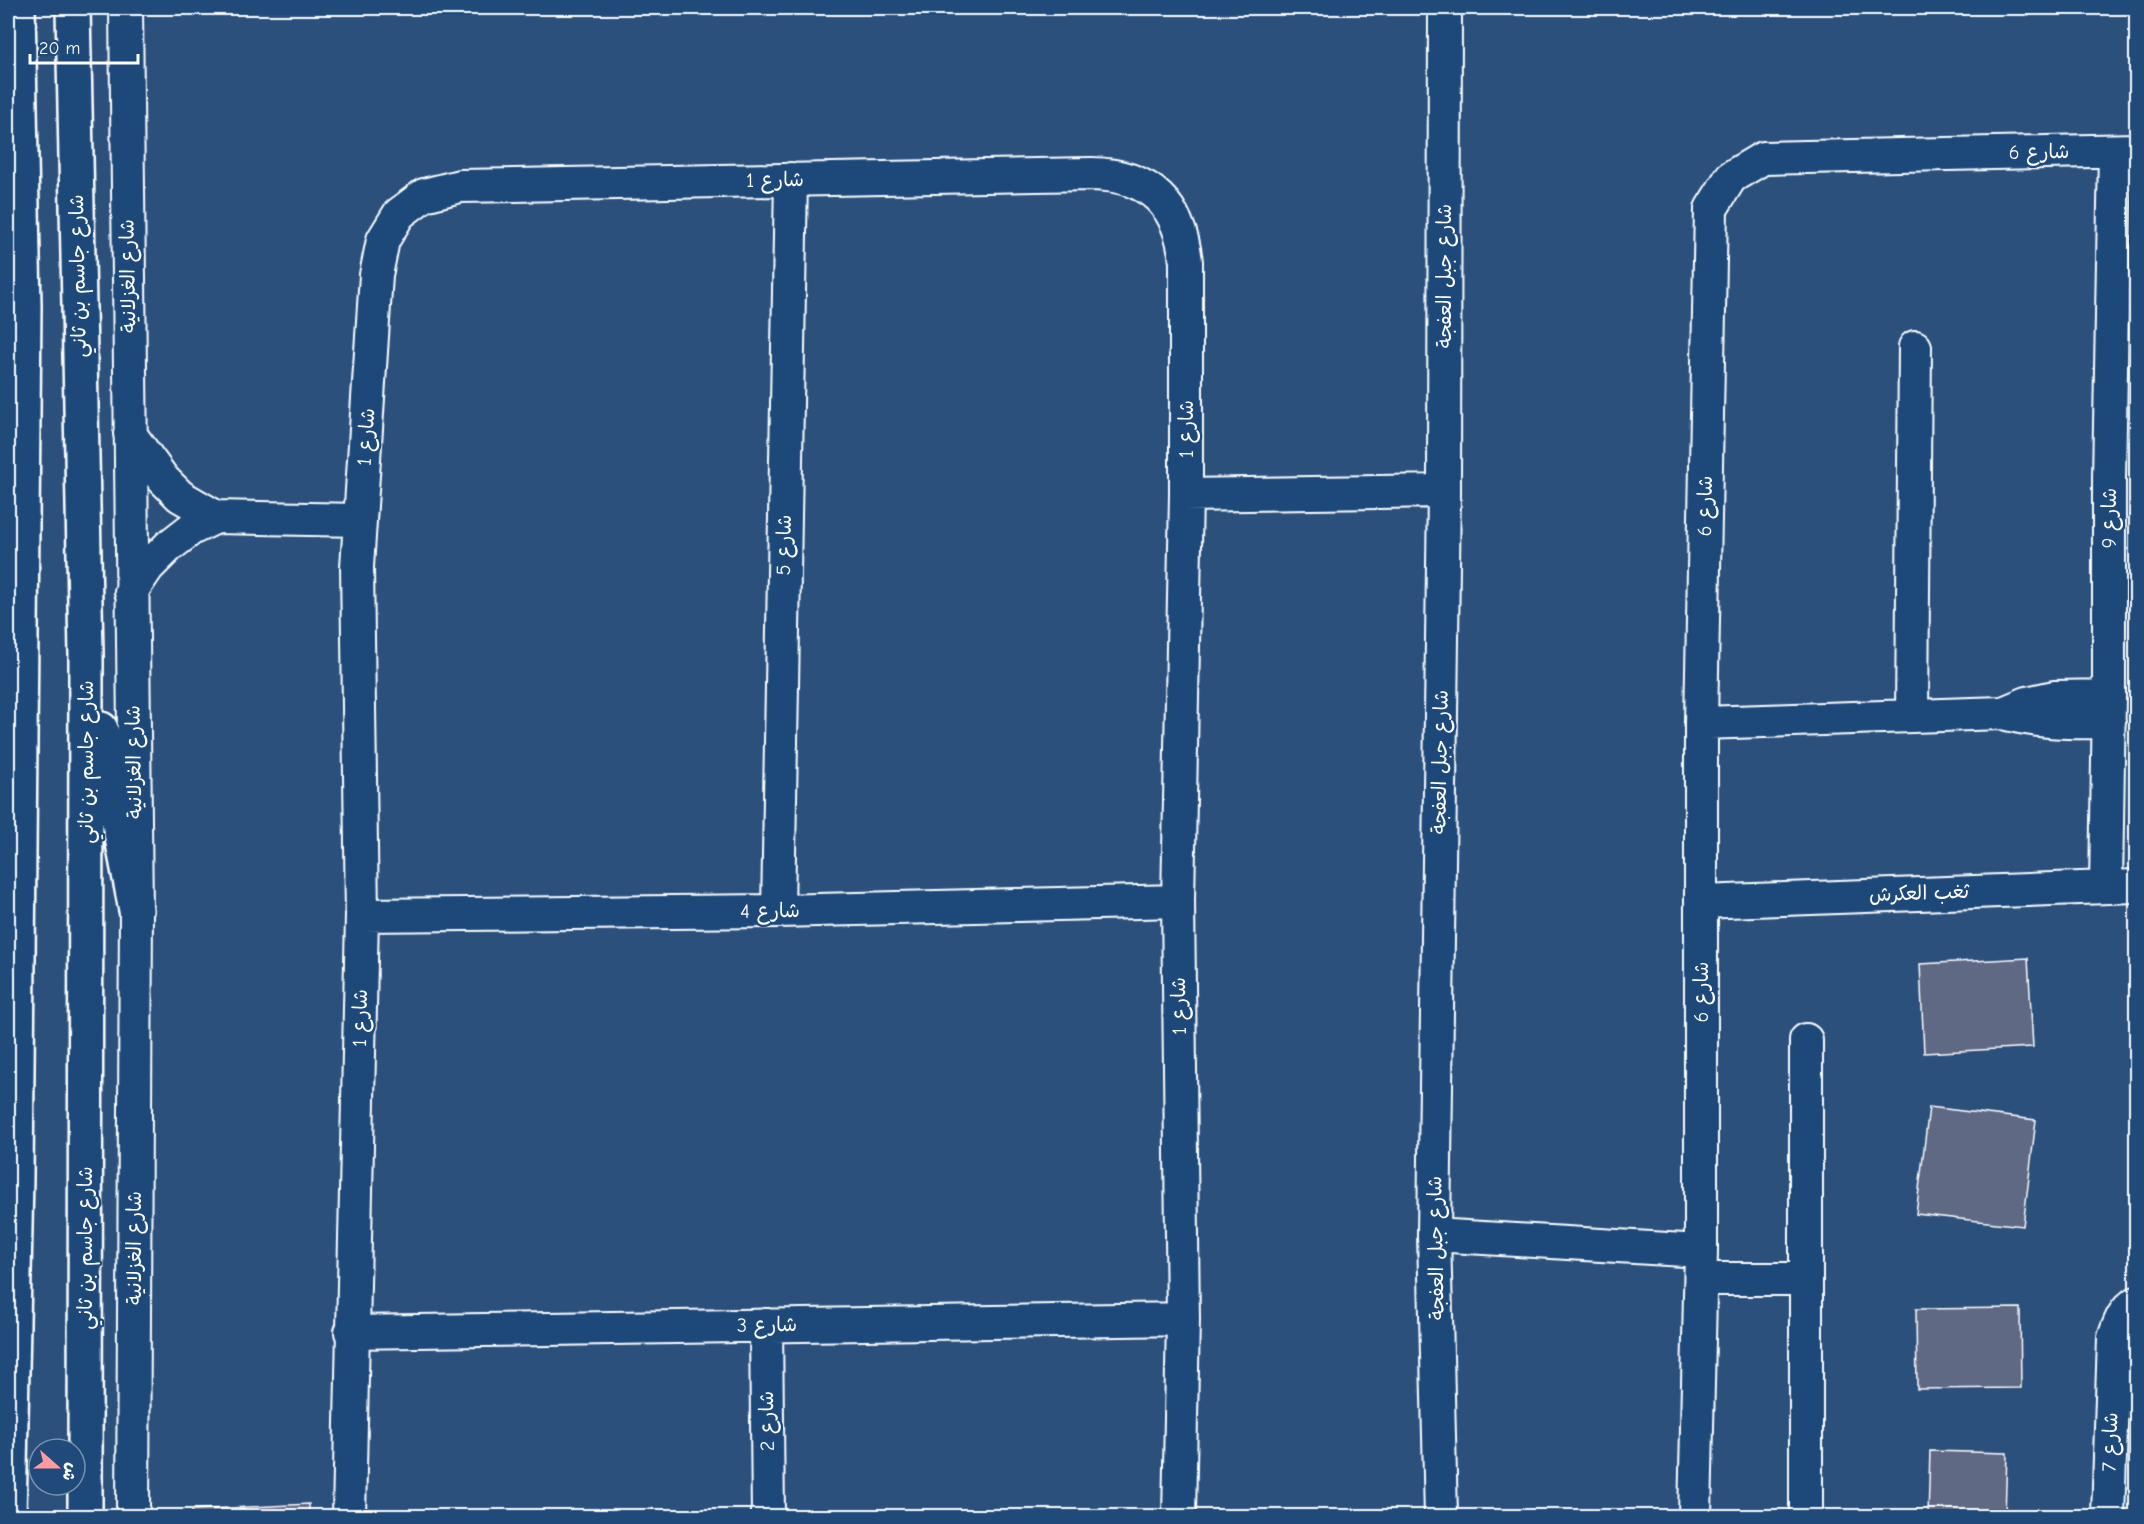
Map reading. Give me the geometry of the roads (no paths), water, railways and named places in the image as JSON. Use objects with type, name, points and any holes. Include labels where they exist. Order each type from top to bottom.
[{"type":"main road","points":[[9,1516],[16,1178],[24,318],[18,8]]},
{"type":"main road","name":"شارع جاسم بن ثاني","points":[[73,8],[86,654],[85,1516]]},
{"type":"main road","points":[[86,654],[136,910]]},
{"type":"street","name":"شارع الغزلانية","points":[[126,8],[136,910],[133,1516]]},
{"type":"street","name":"شارع جبل العفجة","points":[[1441,1516],[1434,1235],[1444,491],[1445,8]]},
{"type":"street","name":"شارع 9","points":[[2121,886],[2109,709],[2123,478],[2126,150]]},
{"type":"street","name":"شارع 6","points":[[1695,1516],[1701,1265],[1701,723],[1711,209],[1731,177],[1763,158],[2126,150]]},
{"type":"street","name":"شارع 1","points":[[349,1516],[351,1332],[362,915],[357,567],[376,275],[382,240],[399,214],[424,195],[460,186],[1113,175],[1133,180],[1151,190],[1166,204],[1177,222],[1184,241],[1186,262],[1186,495],[1178,901],[1183,1319],[1179,1516]]},
{"type":"street","name":"شارع 5","points":[[778,911],[791,179]]},
{"type":"street","points":[[1912,716],[1915,347]]},
{"type":"street","points":[[130,434],[162,479],[180,496],[216,517]]},
{"type":"street","points":[[1186,495],[1444,491]]},
{"type":"street","points":[[131,592],[148,567],[169,546],[191,529],[216,517],[359,520]]},
{"type":"street","points":[[1701,723],[2002,713],[2054,697],[2109,709]]},
{"type":"street","name":"ثغب العكرش","points":[[1701,902],[2121,886]]},
{"type":"street","name":"شارع 4","points":[[362,915],[778,911],[1178,901]]},
{"type":"street","points":[[1806,1040],[1806,1513]]},
{"type":"street","points":[[1434,1235],[1806,1279]]},
{"type":"street","name":"شارع 7","points":[[2108,1516],[2114,1338],[2129,1307],[2136,1303]]},
{"type":"street","name":"شارع 3","points":[[351,1332],[1183,1319]]},
{"type":"street","name":"شارع 2","points":[[766,1325],[768,1516]]}]
